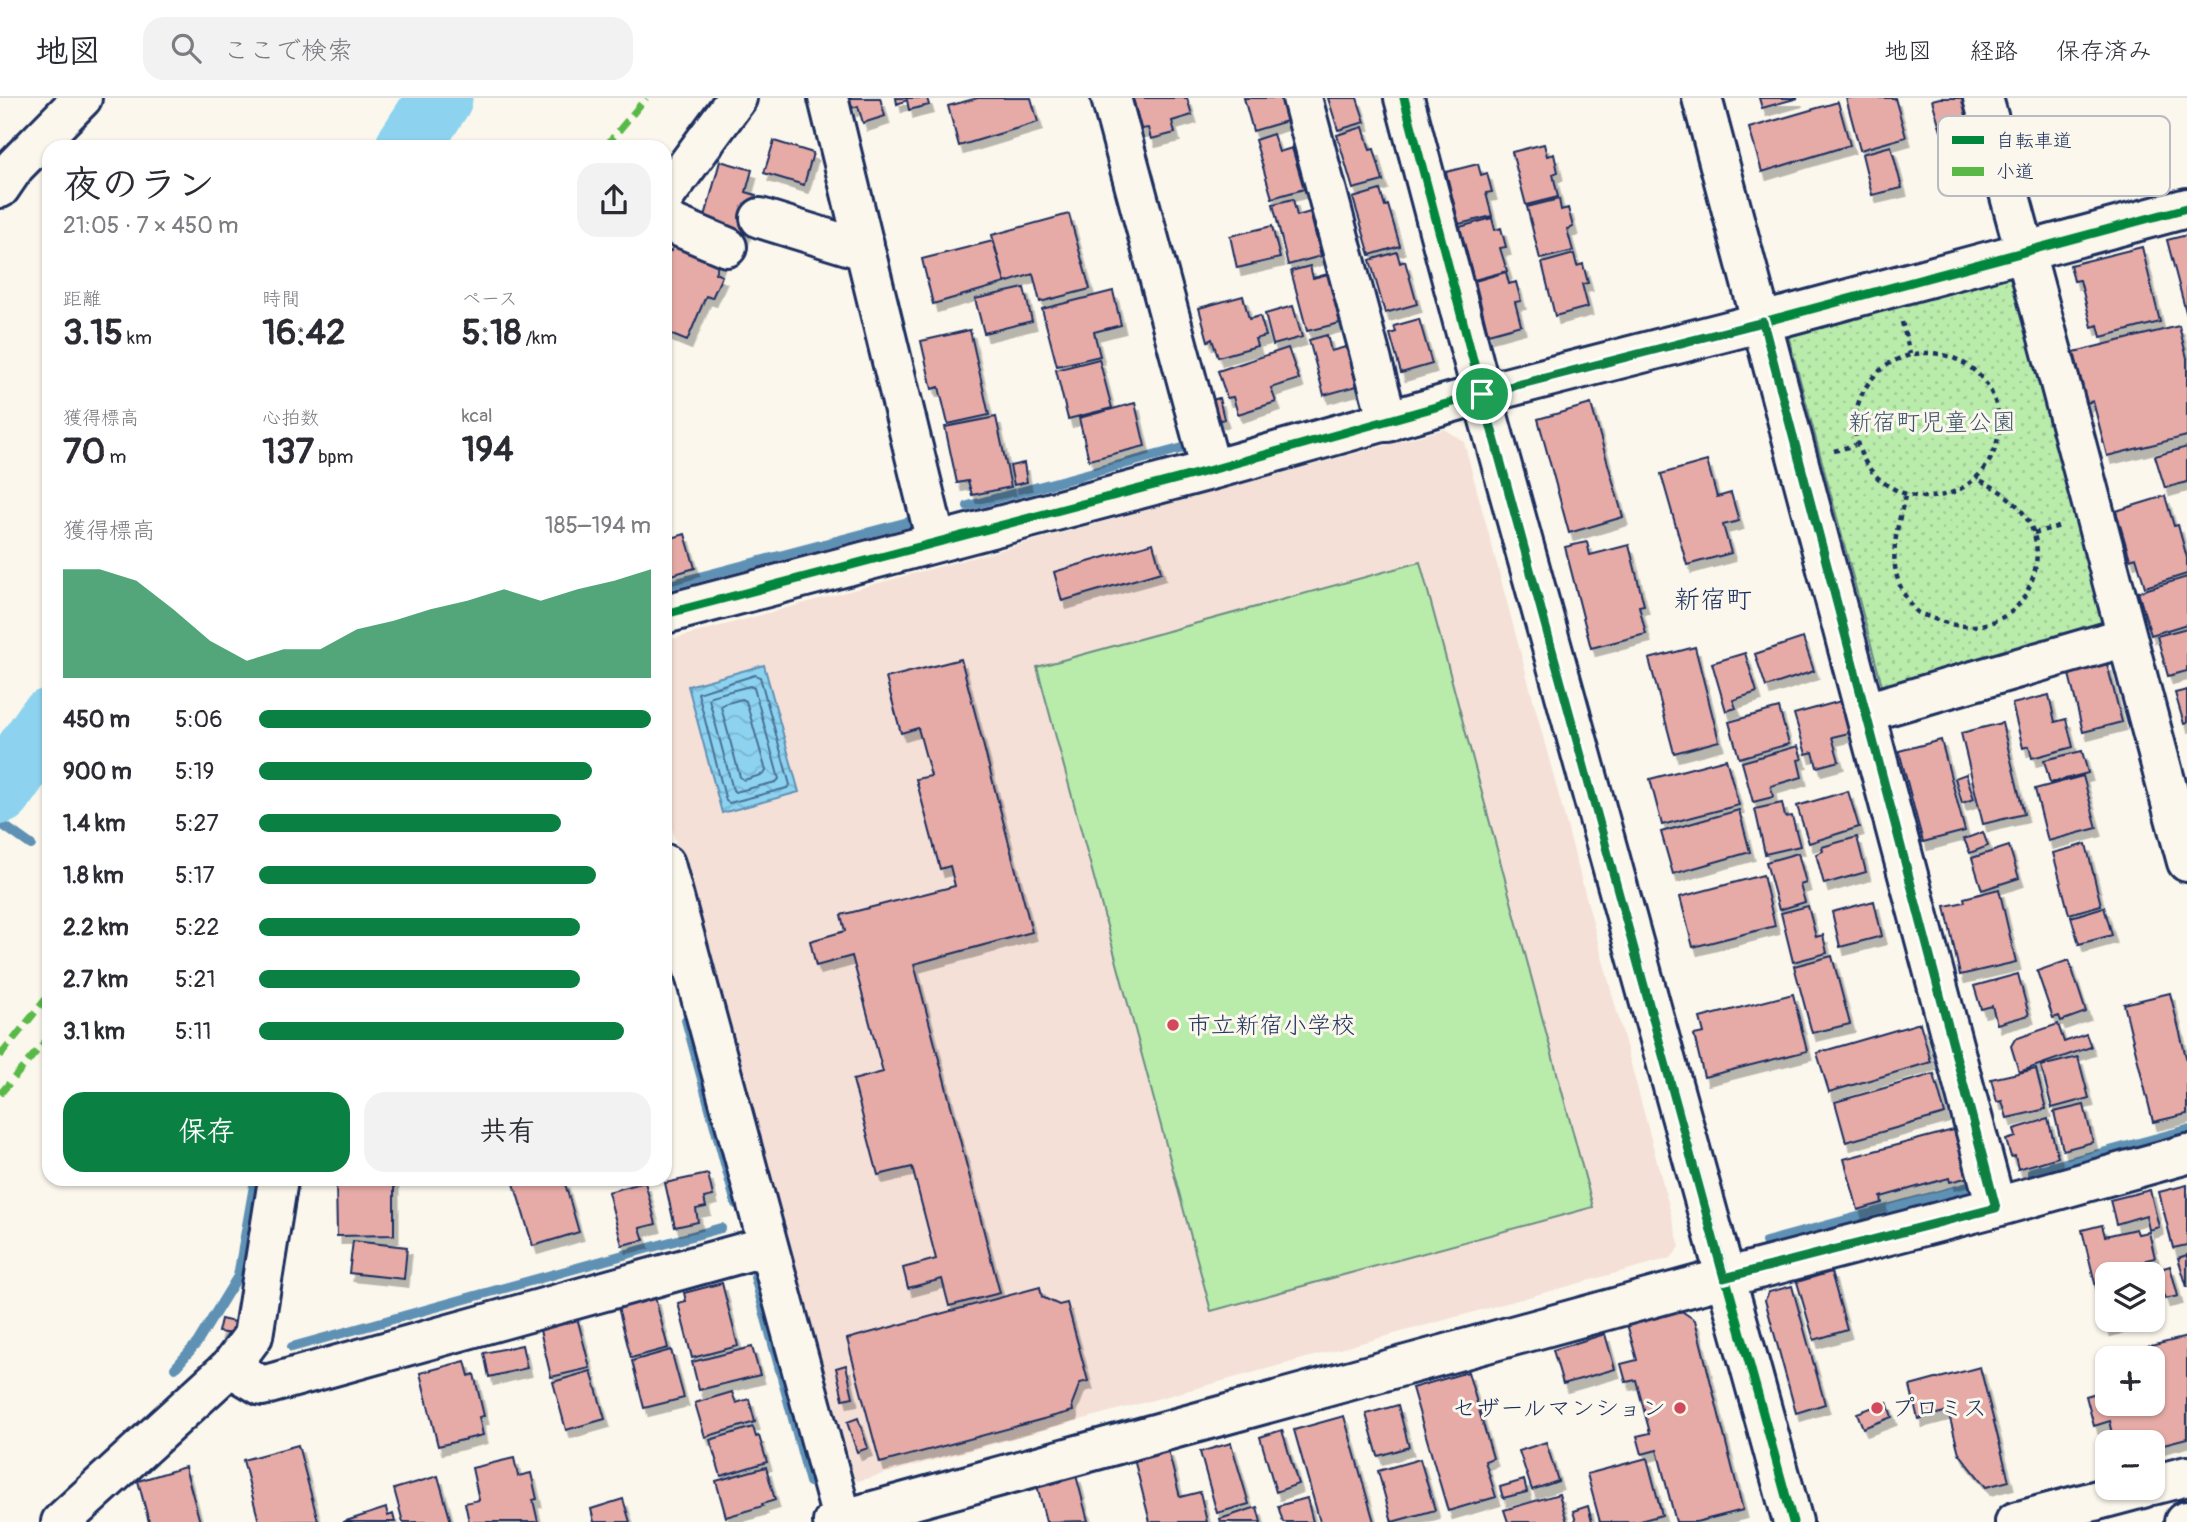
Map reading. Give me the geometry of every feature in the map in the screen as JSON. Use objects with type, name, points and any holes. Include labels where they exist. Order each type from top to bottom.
[{"type":"main road","points":[[0,188],[15,166],[82,98]]},
{"type":"main road","points":[[672,186],[737,98]]},
{"type":"main road","points":[[828,98],[936,542]]},
{"type":"main road","points":[[1111,98],[1211,470]]},
{"type":"main road","points":[[1302,98],[1388,422]]},
{"type":"main road","points":[[1404,98],[1482,394],[1793,1522]]},
{"type":"main road","points":[[1702,98],[1996,1208]]},
{"type":"main road","points":[[1983,98],[1988,116]]},
{"type":"main road","points":[[2010,196],[2187,862]]},
{"type":"main road","points":[[672,612],[2187,208]]},
{"type":"main road","points":[[760,218],[854,247],[864,244]]},
{"type":"main road","points":[[672,224],[727,247]]},
{"type":"main road","points":[[1866,712],[2126,637]]},
{"type":"main road","points":[[672,920],[681,991],[767,1246],[839,1521],[2187,1154]]},
{"type":"main road","points":[[61,1522],[230,1367],[253,1336],[277,1186]]},
{"type":"main road","points":[[230,1367],[262,1386],[767,1246]]},
{"type":"main road","points":[[2165,1482],[2187,1476]]},
{"type":"main road","points":[[2015,1522],[2098,1500]]},
{"type":"path","points":[[1910,354],[1948,355],[1981,375],[1998,408],[1997,447],[1977,479],[1944,497],[1905,496],[1873,476],[1855,445],[1854,423],[1864,387],[1892,360],[1910,354]]},
{"type":"path","points":[[1905,496],[1894,543],[1898,580],[1916,611],[1953,626],[1977,627],[2009,613],[2029,591],[2037,560],[2034,533],[2020,508],[1999,489],[1977,479]]},
{"type":"shaded area","name":"市立新宿小学校","points":[[1445,429],[1464,442],[1680,1247],[1671,1258],[858,1481],[848,1477],[672,829],[672,639]]},
{"type":"green space","name":"新宿町児童公園","points":[[2013,274],[2108,633],[1884,693],[1788,335]]},
{"type":"green space","points":[[1420,562],[1593,1207],[1211,1311],[1037,667]]},
{"type":"water","points":[[764,665],[799,792],[722,813],[688,686]]},
{"type":"building","points":[[850,98],[880,98],[885,116],[863,123],[858,106],[852,108]]},
{"type":"building","points":[[896,98],[927,98],[929,105],[909,110],[907,100],[897,104]]},
{"type":"building","points":[[978,98],[1031,98],[1038,122],[959,146],[948,106]]},
{"type":"building","points":[[1133,98],[1187,98],[1192,115],[1172,121],[1175,133],[1151,139],[1148,128],[1141,129]]},
{"type":"building","points":[[1244,98],[1281,98],[1287,121],[1253,131]]},
{"type":"building","points":[[1328,98],[1357,98],[1365,122],[1338,130]]},
{"type":"building","points":[[1759,98],[1798,98],[1762,108]]},
{"type":"building","points":[[1846,98],[1895,98],[1906,137],[1860,150]]},
{"type":"building","points":[[1964,98],[1969,116],[1938,116],[1938,121],[1932,100]]},
{"type":"building","points":[[1838,102],[1850,145],[1762,172],[1749,128]]},
{"type":"building","points":[[1363,127],[1370,150],[1374,149],[1383,181],[1353,189],[1337,135]]},
{"type":"building","points":[[1273,134],[1279,152],[1292,148],[1304,189],[1272,198],[1255,140]]},
{"type":"building","points":[[774,141],[813,153],[804,185],[764,173]]},
{"type":"building","points":[[1544,144],[1547,156],[1554,154],[1558,172],[1553,174],[1558,197],[1526,205],[1512,152]]},
{"type":"building","points":[[1891,146],[1902,188],[1872,195],[1862,154]]},
{"type":"building","points":[[720,161],[752,170],[746,192],[756,195],[743,239],[702,228]]},
{"type":"building","points":[[1478,164],[1481,175],[1487,173],[1492,192],[1486,193],[1492,216],[1459,224],[1446,172]]},
{"type":"building","points":[[1380,190],[1385,206],[1388,205],[1400,246],[1370,255],[1353,198]]},
{"type":"building","points":[[1293,199],[1297,216],[1310,212],[1321,256],[1288,265],[1273,204]]},
{"type":"building","points":[[1559,199],[1561,210],[1568,208],[1573,227],[1567,229],[1573,251],[1540,259],[1527,207]]},
{"type":"building","points":[[1069,214],[1090,289],[1040,302],[1033,274],[1005,283],[992,235]]},
{"type":"building","points":[[1492,218],[1495,230],[1501,228],[1506,247],[1500,248],[1507,271],[1474,280],[1460,227]]},
{"type":"building","points":[[1272,226],[1280,258],[1237,268],[1230,236]]},
{"type":"building","points":[[2187,235],[2187,316],[2167,240]]},
{"type":"building","points":[[675,241],[723,253],[715,273],[722,276],[712,298],[706,296],[687,341],[672,335],[672,248]]},
{"type":"building","points":[[993,241],[1005,283],[933,304],[922,259]]},
{"type":"building","points":[[2142,247],[2160,322],[2101,337],[2098,325],[2092,327],[2080,280],[2074,281],[2070,265]]},
{"type":"building","points":[[1397,252],[1400,263],[1405,261],[1417,304],[1385,313],[1370,260]]},
{"type":"building","points":[[1574,254],[1577,266],[1583,264],[1588,283],[1582,284],[1588,307],[1555,316],[1542,263]]},
{"type":"building","points":[[1310,266],[1313,278],[1328,274],[1340,323],[1307,331],[1291,271]]},
{"type":"building","points":[[1506,272],[1509,284],[1516,282],[1521,301],[1515,302],[1521,325],[1488,334],[1475,281]]},
{"type":"building","points":[[1024,288],[1032,321],[984,333],[975,299]]},
{"type":"building","points":[[1113,291],[1121,325],[1094,332],[1100,356],[1057,366],[1042,309]]},
{"type":"building","points":[[1243,296],[1249,319],[1260,316],[1266,336],[1255,339],[1257,346],[1218,357],[1212,339],[1208,341],[1199,308]]},
{"type":"building","points":[[1293,306],[1302,337],[1273,345],[1265,314]]},
{"type":"building","points":[[1419,319],[1432,364],[1401,373],[1390,334],[1396,332],[1394,326]]},
{"type":"building","points":[[2179,326],[2187,358],[2187,436],[2107,456],[2093,401],[2087,403],[2074,352]]},
{"type":"building","points":[[970,330],[989,415],[948,424],[939,387],[932,389],[921,341]]},
{"type":"building","points":[[1327,335],[1331,351],[1346,347],[1357,386],[1324,395],[1309,340]]},
{"type":"building","points":[[1288,348],[1299,379],[1271,388],[1276,402],[1238,414],[1233,397],[1227,398],[1218,371]]},
{"type":"building","points":[[1099,359],[1112,408],[1068,419],[1056,370]]},
{"type":"building","points":[[1219,398],[1224,419],[1221,420],[1217,418],[1212,400]]},
{"type":"building","points":[[1135,403],[1145,446],[1089,460],[1079,418]]},
{"type":"building","points":[[1591,404],[1623,517],[1569,533],[1538,419]]},
{"type":"building","points":[[996,417],[1011,487],[972,495],[968,481],[957,483],[945,427]]},
{"type":"building","points":[[2187,447],[2187,482],[2165,488],[2155,456]]},
{"type":"building","points":[[1707,461],[1717,497],[1731,493],[1739,521],[1723,525],[1731,553],[1687,565],[1661,474]]},
{"type":"building","points":[[1024,463],[1027,482],[1014,485],[1010,466]]},
{"type":"building","points":[[2165,496],[2174,526],[2178,525],[2187,558],[2187,574],[2145,587],[2136,557],[2130,559],[2116,511]]},
{"type":"building","points":[[685,534],[695,568],[672,575],[672,538]]},
{"type":"building","points":[[1587,542],[1590,555],[1629,545],[1644,605],[1639,606],[1646,634],[1591,648],[1565,547]]},
{"type":"building","points":[[1153,543],[1161,572],[1062,601],[1054,572]]},
{"type":"building","points":[[2187,577],[2187,624],[2151,635],[2138,592]]},
{"type":"building","points":[[2187,628],[2187,671],[2168,676],[2157,636]]},
{"type":"building","points":[[1803,638],[1814,671],[1766,687],[1755,654]]},
{"type":"building","points":[[1695,647],[1719,741],[1674,753],[1649,659]]},
{"type":"building","points":[[1745,653],[1757,692],[1733,700],[1736,708],[1726,711],[1712,663]]},
{"type":"building","points":[[961,659],[1032,932],[914,964],[1000,1293],[949,1306],[942,1279],[908,1288],[903,1268],[936,1259],[912,1167],[878,1175],[853,1080],[883,1072],[852,956],[816,966],[810,941],[845,931],[841,915],[955,886],[950,866],[940,869],[916,779],[931,776],[918,728],[901,733],[886,678]]},
{"type":"building","points":[[2107,664],[2122,722],[2083,732],[2069,674]]},
{"type":"building","points":[[2187,690],[2187,723],[2184,724],[2175,693]]},
{"type":"building","points":[[2049,695],[2055,722],[2066,719],[2073,747],[2032,758],[2029,746],[2023,748],[2012,704]]},
{"type":"building","points":[[1841,701],[1849,733],[1832,737],[1839,761],[1817,767],[1813,752],[1806,754],[1794,714]]},
{"type":"building","points":[[1779,708],[1789,744],[1739,758],[1729,722]]},
{"type":"building","points":[[2002,723],[2024,814],[1983,824],[1961,733]]},
{"type":"building","points":[[1941,740],[1965,831],[1923,842],[1899,751]]},
{"type":"building","points":[[1798,746],[1802,759],[1798,760],[1802,777],[1771,786],[1773,797],[1753,802],[1742,762]]},
{"type":"building","points":[[2082,751],[2088,773],[2050,783],[2044,760]]},
{"type":"building","points":[[1726,759],[1739,805],[1662,825],[1650,779]]},
{"type":"building","points":[[1966,774],[1974,799],[1962,803],[1955,778]]},
{"type":"building","points":[[2083,776],[2097,828],[2048,841],[2035,789]]},
{"type":"building","points":[[1848,791],[1859,827],[1809,843],[1797,806]]},
{"type":"building","points":[[1782,803],[1785,817],[1792,816],[1800,846],[1765,854],[1755,809]]},
{"type":"building","points":[[1739,810],[1750,852],[1673,874],[1661,832]]},
{"type":"building","points":[[1983,832],[1988,846],[1970,853],[1964,839]]},
{"type":"building","points":[[1857,837],[1866,872],[1824,884],[1816,854],[1823,851],[1822,847]]},
{"type":"building","points":[[2086,844],[2101,905],[2069,914],[2053,853]]},
{"type":"building","points":[[2009,846],[2019,878],[1982,890],[1972,858]]},
{"type":"building","points":[[1798,853],[1806,883],[1800,885],[1805,902],[1779,910],[1766,862]]},
{"type":"building","points":[[1763,875],[1775,926],[1693,947],[1680,897]]},
{"type":"building","points":[[1999,889],[2016,962],[1960,975],[1945,906],[1965,902],[1964,898]]},
{"type":"building","points":[[1874,901],[1882,936],[1840,947],[1832,912]]},
{"type":"building","points":[[1808,906],[1816,937],[1823,935],[1827,953],[1793,962],[1781,913]]},
{"type":"building","points":[[2104,907],[2112,935],[2079,944],[2071,917]]},
{"type":"building","points":[[1832,956],[1850,1024],[1812,1033],[1794,966]]},
{"type":"building","points":[[2069,960],[2086,1012],[2061,1021],[2059,1016],[2053,1018],[2037,971]]},
{"type":"building","points":[[2018,974],[2029,1015],[1997,1024],[1992,1006],[1981,1009],[1974,986]]},
{"type":"building","points":[[2170,993],[2187,1061],[2187,1114],[2153,1122],[2124,1004]]},
{"type":"building","points":[[1793,994],[1807,1051],[1704,1077],[1694,1035],[1704,1033],[1700,1018]]},
{"type":"building","points":[[1920,1023],[1931,1062],[1829,1092],[1817,1053]]},
{"type":"building","points":[[2058,1024],[2064,1042],[2086,1034],[2091,1047],[2019,1072],[2011,1046],[2015,1039]]},
{"type":"building","points":[[2078,1057],[2089,1098],[2052,1108],[2041,1066]]},
{"type":"building","points":[[2036,1069],[2046,1109],[2007,1118],[2002,1101],[1997,1102],[1991,1079]]},
{"type":"building","points":[[1934,1074],[1945,1114],[1846,1142],[1835,1102]]},
{"type":"building","points":[[2084,1105],[2093,1142],[2063,1150],[2054,1112]]},
{"type":"building","points":[[2048,1119],[2058,1157],[2018,1169],[2015,1156],[2011,1157],[2006,1140],[2016,1137],[2014,1129]]},
{"type":"building","points":[[1957,1129],[1969,1177],[1950,1182],[1949,1178],[1881,1197],[1882,1203],[1858,1210],[1844,1159]]},
{"type":"building","points":[[708,1174],[713,1196],[704,1198],[706,1207],[696,1209],[698,1222],[675,1227],[666,1186],[672,1186],[672,1182]]},
{"type":"building","points":[[2187,1185],[2187,1245],[2173,1248],[2159,1192]]},
{"type":"building","points":[[336,1186],[394,1186],[394,1235],[337,1236]]},
{"type":"building","points":[[515,1186],[566,1186],[579,1232],[533,1246]]},
{"type":"building","points":[[630,1186],[646,1186],[656,1224],[640,1228],[644,1240],[622,1245],[608,1192]]},
{"type":"building","points":[[2150,1190],[2159,1227],[2149,1230],[2146,1215],[2116,1224],[2110,1200]]},
{"type":"building","points":[[2102,1225],[2105,1236],[2136,1229],[2138,1234],[2149,1232],[2155,1258],[2147,1262],[2095,1262],[2095,1283],[2082,1230]]},
{"type":"building","points":[[353,1241],[407,1247],[404,1279],[349,1273]]},
{"type":"building","points":[[2187,1255],[2187,1287],[2178,1258]]},
{"type":"building","points":[[2170,1266],[2178,1296],[2165,1299],[2165,1268]]},
{"type":"building","points":[[1831,1272],[1847,1330],[1814,1340],[1797,1282]]},
{"type":"building","points":[[722,1283],[738,1346],[692,1358],[678,1303],[686,1301],[684,1293]]},
{"type":"building","points":[[1792,1286],[1825,1404],[1796,1413],[1765,1300],[1769,1292]]},
{"type":"building","points":[[1040,1287],[1042,1297],[1059,1305],[1067,1303],[1088,1381],[1080,1383],[1072,1404],[1073,1411],[880,1463],[847,1339]]},
{"type":"building","points":[[655,1297],[668,1348],[631,1358],[618,1307]]},
{"type":"building","name":"セザールマンション","points":[[1680,1310],[1695,1320],[1743,1510],[1696,1522],[1676,1522],[1657,1450],[1642,1454],[1637,1436],[1650,1433],[1636,1380],[1626,1382],[1621,1364],[1637,1360],[1627,1324]]},
{"type":"building","points":[[577,1317],[590,1368],[551,1377],[539,1326]]},
{"type":"building","points":[[221,1319],[234,1322],[232,1334],[218,1332]]},
{"type":"building","points":[[1605,1334],[1615,1369],[1563,1384],[1553,1350]]},
{"type":"building","points":[[2187,1337],[2187,1438],[2165,1444],[2165,1430],[2112,1430],[2110,1421],[2094,1426],[2086,1396],[2095,1393],[2095,1416],[2165,1416],[2165,1346],[2150,1346]]},
{"type":"building","points":[[522,1345],[527,1368],[489,1377],[484,1353]]},
{"type":"building","points":[[752,1347],[760,1375],[699,1390],[692,1362]]},
{"type":"building","points":[[671,1350],[684,1398],[644,1408],[632,1361]]},
{"type":"building","points":[[465,1361],[469,1376],[474,1374],[484,1416],[479,1417],[483,1435],[438,1446],[420,1373]]},
{"type":"building","points":[[846,1365],[853,1397],[843,1399],[836,1368]]},
{"type":"building","points":[[1980,1367],[2009,1481],[1986,1487],[1959,1453],[1948,1411],[1918,1419],[1910,1386]]},
{"type":"building","points":[[591,1371],[605,1419],[566,1430],[553,1382]]},
{"type":"building","points":[[1468,1372],[1493,1458],[1485,1461],[1496,1497],[1448,1511],[1412,1388]]},
{"type":"building","points":[[732,1392],[736,1403],[749,1399],[755,1422],[705,1437],[695,1403]]},
{"type":"building","points":[[1887,1402],[1892,1417],[1863,1428],[1857,1413]]},
{"type":"building","points":[[1398,1405],[1409,1447],[1378,1456],[1366,1414]]},
{"type":"building","points":[[1344,1416],[1374,1522],[1320,1522],[1294,1430]]},
{"type":"building","points":[[858,1418],[868,1448],[857,1452],[847,1422]]},
{"type":"building","points":[[753,1427],[756,1437],[759,1436],[767,1462],[721,1476],[710,1440]]},
{"type":"building","points":[[1282,1430],[1298,1484],[1276,1492],[1260,1437]]},
{"type":"building","points":[[1546,1442],[1558,1481],[1532,1490],[1519,1451]]},
{"type":"building","points":[[1231,1443],[1249,1504],[1217,1513],[1200,1452]]},
{"type":"building","points":[[298,1445],[318,1521],[259,1522],[243,1460]]},
{"type":"building","points":[[1168,1450],[1180,1497],[1200,1492],[1207,1522],[1150,1522],[1134,1459]]},
{"type":"building","points":[[514,1458],[518,1476],[531,1473],[537,1499],[533,1500],[538,1522],[469,1522],[465,1503],[479,1500],[472,1468]]},
{"type":"building","points":[[1647,1458],[1662,1515],[1636,1522],[1600,1522],[1587,1474]]},
{"type":"building","points":[[1420,1459],[1435,1510],[1392,1522],[1378,1471]]},
{"type":"building","points":[[185,1467],[200,1522],[149,1522],[138,1481]]},
{"type":"building","points":[[766,1467],[775,1500],[726,1517],[716,1481]]},
{"type":"building","points":[[1076,1475],[1088,1521],[1046,1522],[1037,1485]]},
{"type":"building","points":[[438,1476],[451,1522],[403,1522],[394,1489]]},
{"type":"building","points":[[1524,1480],[1527,1492],[1503,1498],[1500,1487]]},
{"type":"building","points":[[1559,1494],[1567,1522],[1508,1522],[1504,1510]]},
{"type":"building","points":[[1307,1498],[1313,1522],[1283,1522],[1278,1506]]},
{"type":"building","points":[[623,1499],[630,1522],[594,1522],[591,1509]]},
{"type":"building","points":[[1588,1506],[1592,1522],[1576,1522],[1573,1511]]},
{"type":"building","points":[[1257,1507],[1261,1522],[1221,1522],[1220,1519]]},
{"type":"building","points":[[386,1508],[388,1516],[393,1514],[395,1522],[343,1522]]},
{"type":"waterway","points":[[413,140],[440,98]]},
{"type":"waterway","points":[[968,506],[1183,448]]},
{"type":"waterway","points":[[672,584],[912,521]]},
{"type":"waterway","points":[[0,792],[42,731]]},
{"type":"waterway","points":[[0,823],[31,845]]},
{"type":"waterway","points":[[686,1020],[736,1204]]},
{"type":"waterway","points":[[2032,1172],[2187,1130]]},
{"type":"waterway","points":[[175,1368],[197,1343],[238,1276],[254,1186]]},
{"type":"waterway","points":[[1766,1242],[1968,1187]]},
{"type":"waterway","points":[[292,1347],[721,1228]]},
{"type":"waterway","points":[[755,1277],[810,1482]]},
{"type":"marked path","points":[[611,140],[646,98]]},
{"type":"marked path","points":[[0,1056],[42,1004]]},
{"type":"marked path","points":[[0,1094],[42,1045]]},
{"type":"cycle path","points":[[1404,98],[1482,394],[1793,1522]]},
{"type":"cycle path","points":[[672,612],[2187,208]]},
{"type":"place","name":"市立新宿小学校","points":[[1173,1025]]},
{"type":"place","name":"セザールマンション","points":[[1680,1408]]},
{"type":"place","name":"プロミス","points":[[1877,1408]]},
{"type":"district","name":"新宿町","points":[[1713,600]]},
{"type":"route","points":[[1763,322],[1996,1208],[1724,1278],[1482,394],[1763,322]]}]
